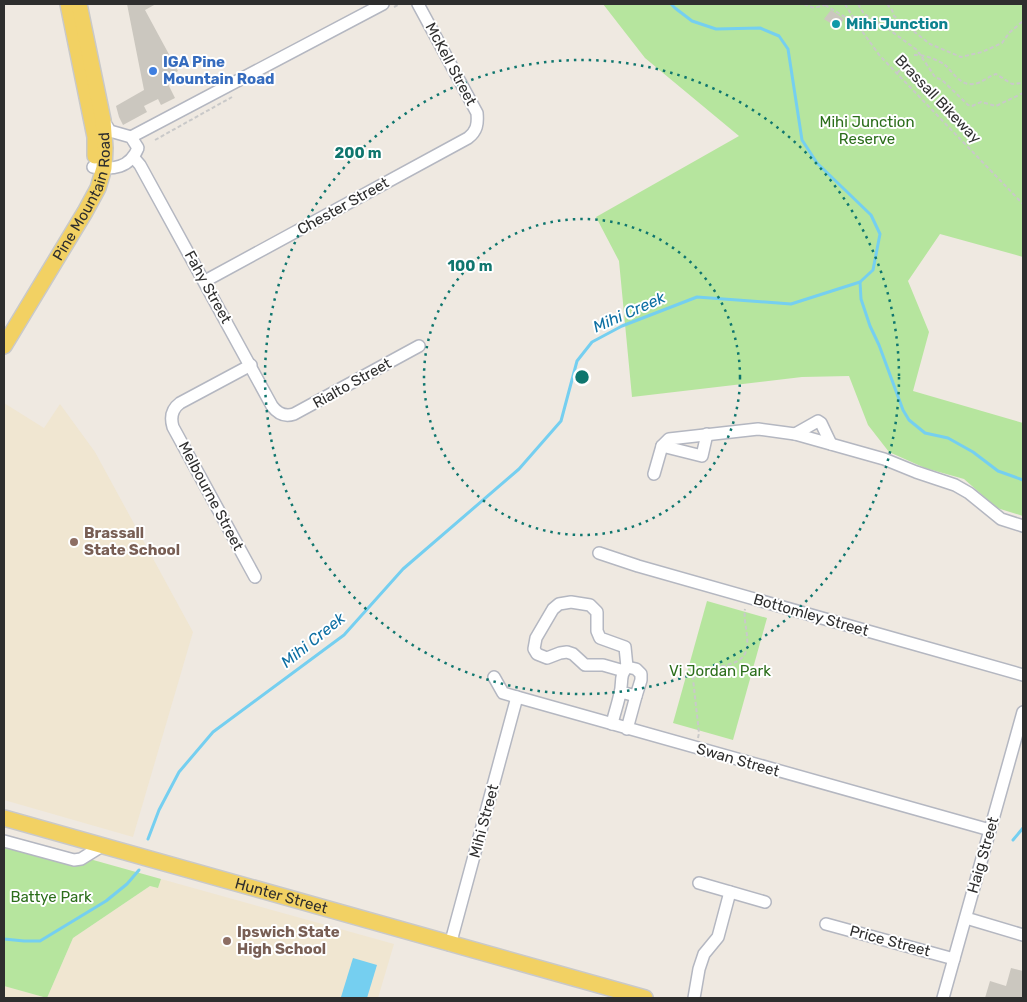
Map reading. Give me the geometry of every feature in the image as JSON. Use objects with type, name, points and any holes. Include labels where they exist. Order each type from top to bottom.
[{"type":"main road","name":"Pine Mountain Road","points":[[68,4],[105,132]]},
{"type":"main road","name":"Pine Mountain Road","points":[[4,346],[98,188],[96,148],[105,132],[79,4]]},
{"type":"main road","name":"Pine Mountain Road","points":[[4,329],[77,208],[98,168]]},
{"type":"main road","name":"Hunter Street","points":[[4,818],[645,998]]},
{"type":"street","points":[[105,132],[131,137],[383,4]]},
{"type":"street","name":"McKell Street","points":[[418,4],[475,109],[476,127]]},
{"type":"street","name":"Chester Street","points":[[205,281],[468,138],[476,127]]},
{"type":"street","points":[[98,168],[118,167],[134,158],[138,148],[131,137]]},
{"type":"street","name":"Fahy Street","points":[[134,158],[140,165],[205,281],[272,406],[283,415]]},
{"type":"street","name":"Rialto Street","points":[[283,415],[294,414],[420,346]]},
{"type":"street","name":"Melbourne Street","points":[[251,365],[180,403],[172,413],[173,427],[255,577]]},
{"type":"street","points":[[795,434],[818,421],[821,423],[830,444]]},
{"type":"street","points":[[654,474],[662,446],[669,439],[758,429],[795,434],[884,459],[955,485],[969,493],[1001,519],[1023,526]]},
{"type":"street","points":[[662,446],[702,456],[707,434]]},
{"type":"street","name":"Bottomley Street","points":[[599,553],[638,566],[1023,676]]},
{"type":"street","points":[[612,724],[625,669],[625,647],[600,638],[597,631],[596,612],[590,605],[571,602],[559,604],[553,609],[534,642],[534,649],[541,657],[547,658],[566,652],[573,654],[585,665],[603,665],[625,669],[636,669],[641,674],[641,680],[627,729]]},
{"type":"street","name":"Swan Street","points":[[494,677],[503,693],[990,830]]},
{"type":"street","points":[[621,692],[636,696]]},
{"type":"street","name":"Mihi Street","points":[[450,944],[517,697]]},
{"type":"street","name":"Haig Street","points":[[943,998],[1023,712]]},
{"type":"street","points":[[4,841],[74,860],[81,859],[102,846]]},
{"type":"street","points":[[699,883],[764,902]]},
{"type":"street","points":[[694,998],[699,969],[704,954],[718,937],[730,892]]},
{"type":"street","points":[[966,918],[1023,935]]},
{"type":"street","name":"Price Street","points":[[826,924],[954,959]]},
{"type":"path","points":[[804,4],[814,8],[826,4],[857,24]]},
{"type":"path","name":"Brassall Bikeway","points":[[845,4],[880,56],[1023,204]]},
{"type":"path","points":[[858,4],[864,14],[917,50],[935,77],[942,80],[972,106],[981,102],[996,106],[1023,93]]},
{"type":"path","points":[[887,4],[894,16],[930,44],[961,56],[982,52],[1002,43],[1013,29],[1023,21]]},
{"type":"path","points":[[914,55],[920,55],[944,64],[957,78],[969,84],[979,82],[996,74],[1012,84],[1023,83]]},
{"type":"path","points":[[898,73],[910,60]]},
{"type":"path","points":[[695,748],[699,733],[693,679],[697,674],[704,671],[739,661],[746,654],[748,644],[745,610],[749,597]]},
{"type":"shaded area","name":"Brassall State School","points":[[4,403],[44,428],[60,404],[95,452],[193,632],[133,837],[4,800]]},
{"type":"shaded area","name":"Ipswich State High School","points":[[161,879],[394,944],[378,998],[47,998],[73,938],[150,886],[158,888]]},
{"type":"shaded area","points":[[4,986],[47,998],[4,998]]},
{"type":"green space","name":"Mihi Junction Reserve","points":[[603,4],[1023,4],[1023,257],[940,234],[908,281],[929,332],[913,391],[1023,423],[1023,516],[997,508],[964,479],[925,468],[889,452],[868,425],[849,376],[802,377],[632,397],[619,261],[596,217],[739,136],[645,58]]},
{"type":"green space","name":"Vi Jordan Park","points":[[707,601],[767,618],[733,740],[673,723]]},
{"type":"green space","name":"Battye Park","points":[[4,835],[161,879],[158,888],[150,886],[73,938],[47,998],[4,986]]},
{"type":"water","points":[[353,958],[377,965],[367,998],[341,997]]},
{"type":"building","points":[[127,4],[156,4],[145,10],[178,71],[165,78],[175,98],[161,105],[158,99],[144,106],[147,112],[123,125],[116,106],[144,90]]},
{"type":"building","name":"Mihi Junction","points":[[831,10],[844,19],[838,28],[824,19]]},
{"type":"building","points":[[1011,968],[1023,971],[1023,998],[985,998],[990,981],[1006,986]]},
{"type":"waterway","name":"Mihi Creek","points":[[148,839],[159,810],[179,772],[213,732],[344,635],[403,569],[519,469],[561,421],[577,361],[592,342],[622,326],[697,297],[791,304],[860,282],[873,270],[880,234],[871,215],[817,163],[802,140],[788,49],[779,36],[760,28],[716,29],[692,21],[671,4]]},
{"type":"waterway","points":[[860,282],[861,299],[870,326],[903,410],[909,420],[925,433],[948,438],[973,452],[998,471],[1023,480]]},
{"type":"waterway","points":[[1013,840],[1023,828]]},
{"type":"waterway","name":"Mihi Creek","points":[[4,939],[40,941],[106,901],[127,884],[139,870]]},
{"type":"place","name":"Mihi Junction","points":[[836,24]]},
{"type":"place","name":"IGA Pine Mountain Road","points":[[153,71]]},
{"type":"place","name":"Brassall State School","points":[[74,542]]},
{"type":"place","name":"Ipswich State High School","points":[[227,941]]}]
